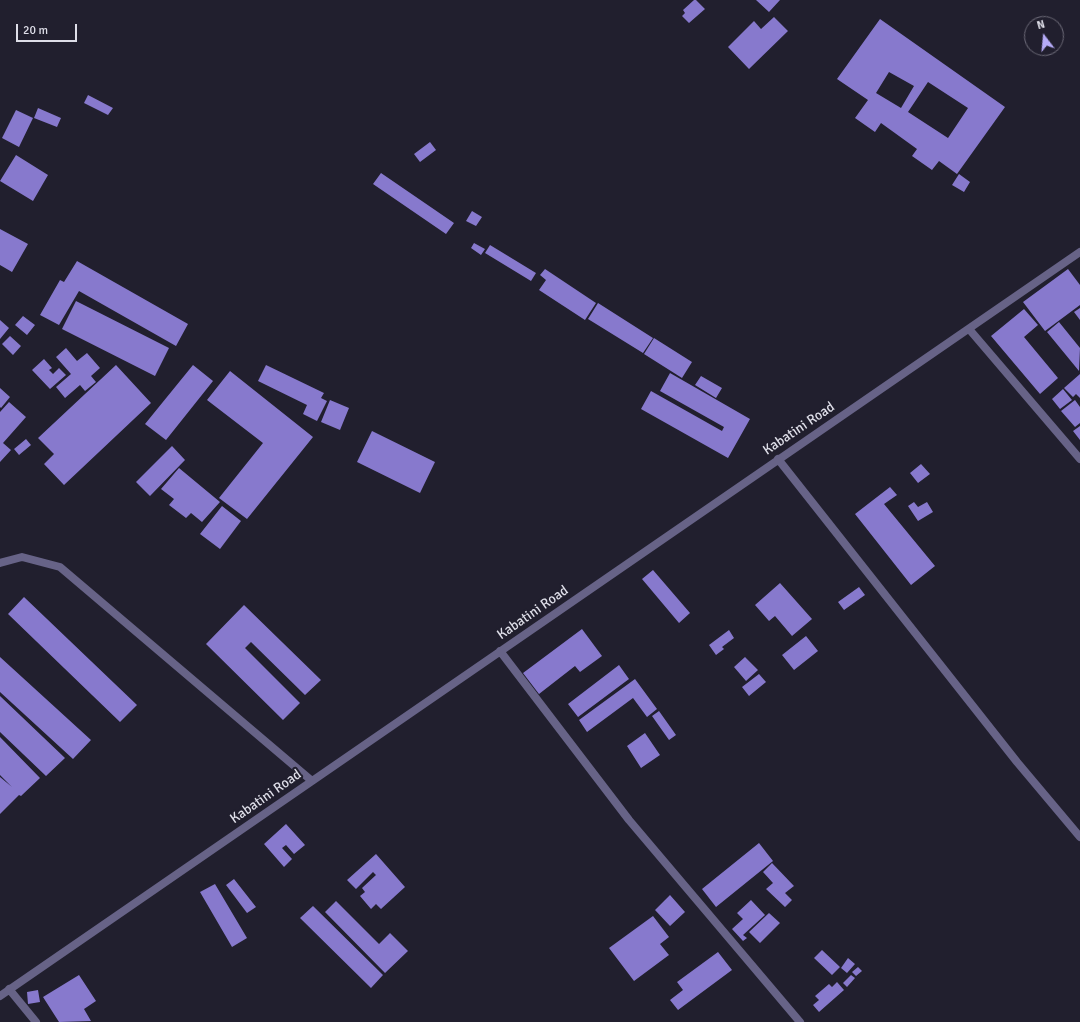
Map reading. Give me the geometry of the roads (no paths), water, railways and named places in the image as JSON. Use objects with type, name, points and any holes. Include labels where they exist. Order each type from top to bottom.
[{"type":"street","name":"Kabatini Road","points":[[0,996],[1080,252]]},
{"type":"street","points":[[969,329],[1080,459]]},
{"type":"street","points":[[778,459],[1017,762],[1080,837]]},
{"type":"street","points":[[0,563],[22,557],[60,566],[312,782]]},
{"type":"street","points":[[500,651],[629,820],[800,1022]]},
{"type":"street","points":[[9,989],[36,1022]]}]
